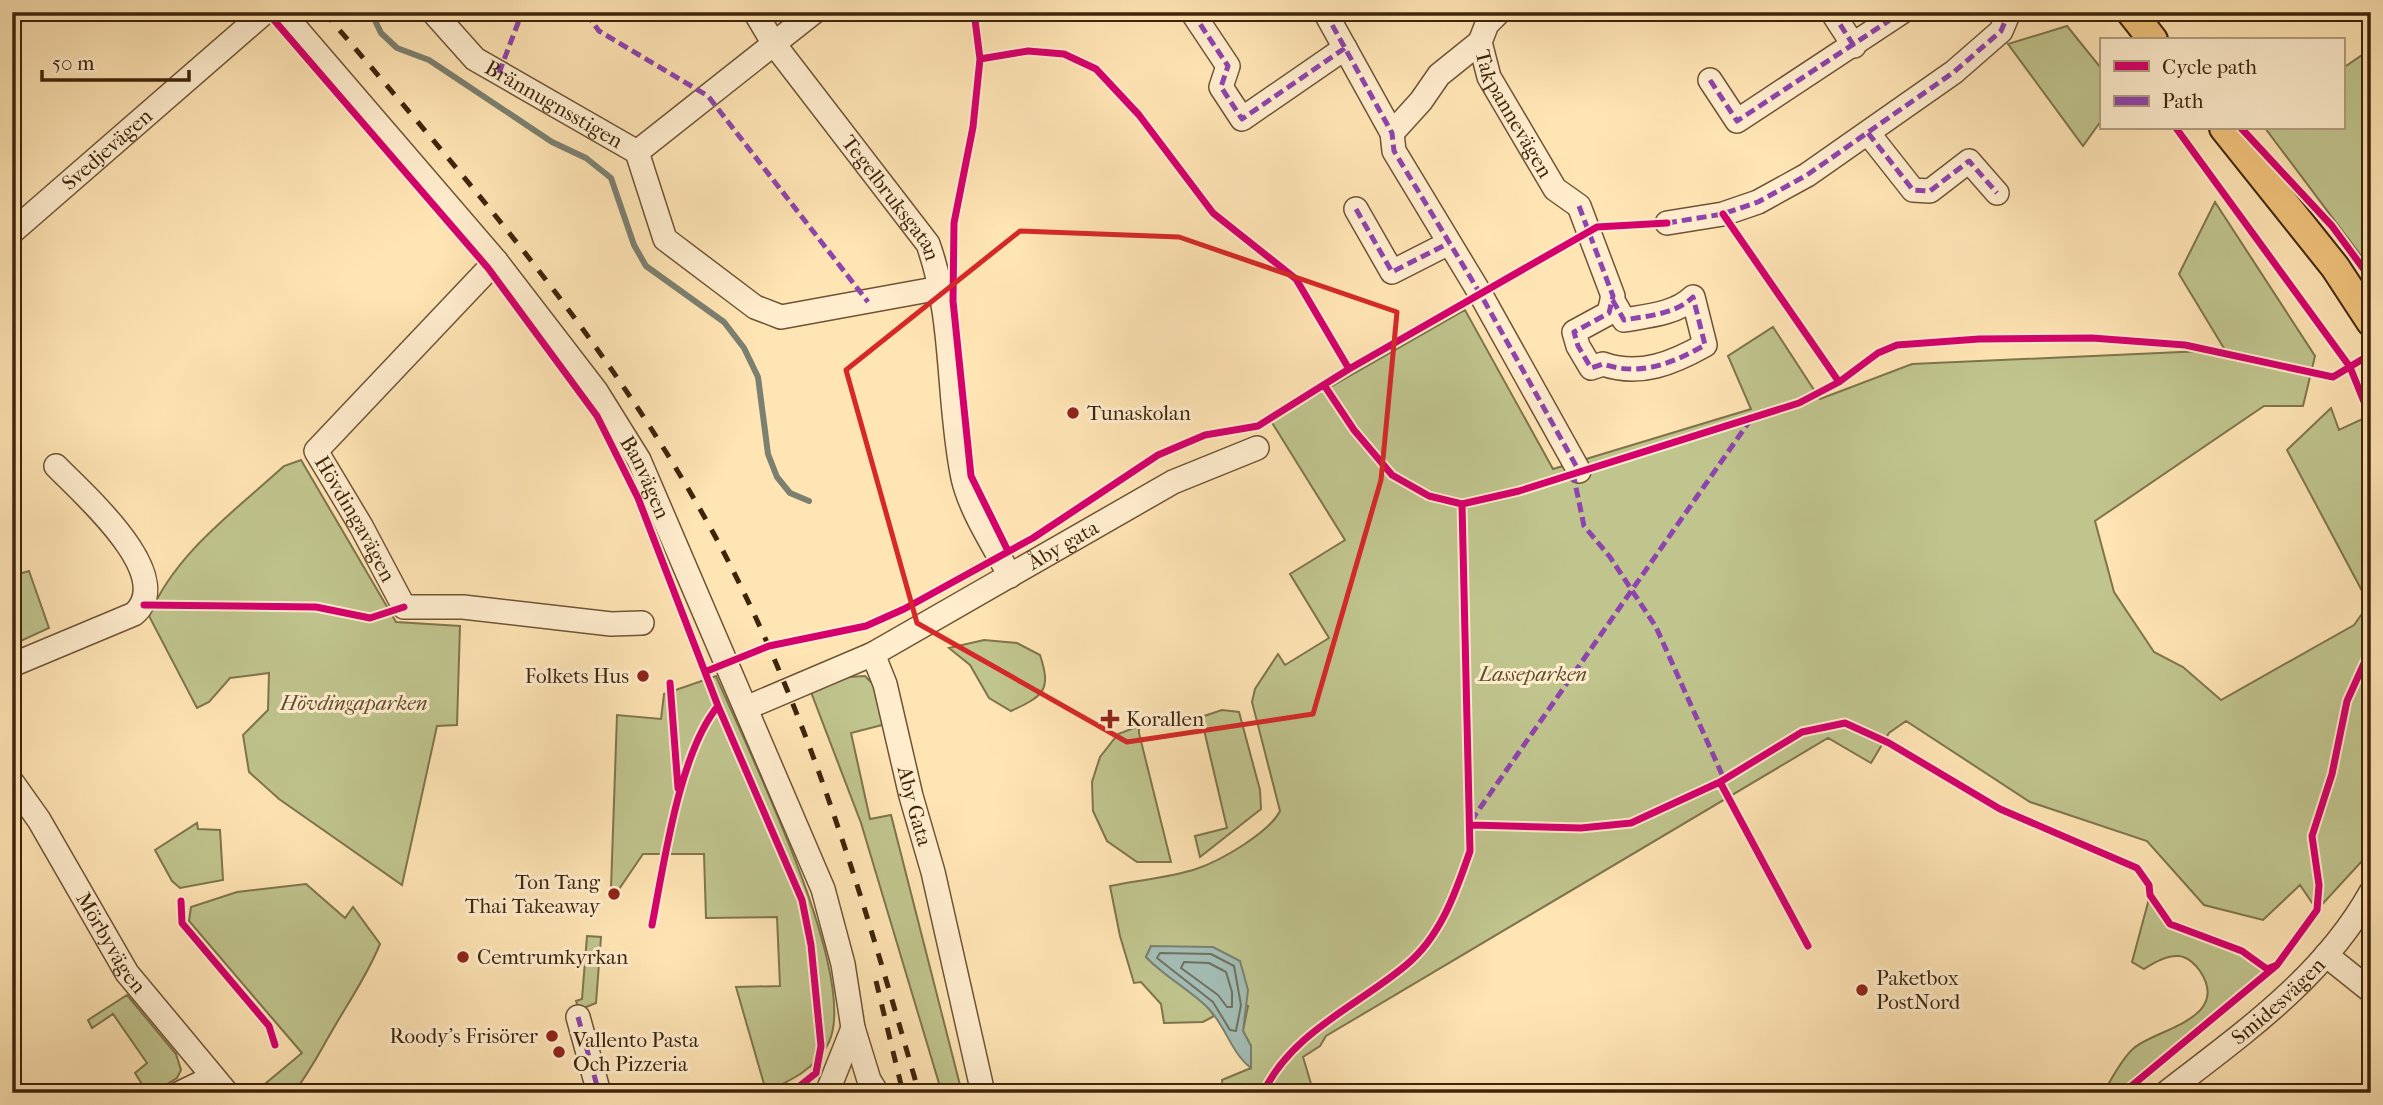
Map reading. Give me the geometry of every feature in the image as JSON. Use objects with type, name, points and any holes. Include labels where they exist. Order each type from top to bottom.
[{"type":"main road","points":[[2226,130],[2335,267],[2371,322]]},
{"type":"street","name":"Svedjevägen","points":[[12,232],[265,12]]},
{"type":"street","name":"Banvägen","points":[[282,12],[496,261],[596,391],[639,460],[823,889],[843,964],[853,1028],[873,1086]]},
{"type":"street","name":"Brännugnsstigen","points":[[433,12],[475,59],[637,152],[665,239],[755,307],[781,317],[940,288]]},
{"type":"street","name":"Tegelbruksgatan","points":[[755,12],[774,44],[928,244],[940,288],[964,479],[975,509],[1010,576]]},
{"type":"street","points":[[637,152],[814,12]]},
{"type":"street","points":[[1192,12],[1228,66],[1221,87],[1242,119],[1345,48]]},
{"type":"street","points":[[1325,12],[1392,133],[1394,151],[1450,243],[1579,471]]},
{"type":"street","name":"Takpannevägen","points":[[1499,12],[1487,24],[1480,42],[1489,77],[1555,189],[1579,206],[1609,283],[1612,299]]},
{"type":"street","points":[[1832,12],[1854,46]]},
{"type":"street","points":[[1710,80],[1737,121],[1902,12]]},
{"type":"street","points":[[1667,223],[1723,214],[1758,202],[1807,175],[1954,72],[2001,31],[2009,12]]},
{"type":"street","points":[[1392,133],[1421,101],[1439,75],[1480,42]]},
{"type":"street","points":[[1868,133],[1913,190],[1930,191],[1969,161],[1997,193]]},
{"type":"street","points":[[1356,209],[1392,272],[1450,243]]},
{"type":"street","name":"Hövdingavägen","points":[[496,261],[316,451],[358,520],[404,607],[463,607],[611,624],[642,623]]},
{"type":"street","points":[[1693,297],[1705,345],[1658,367],[1619,370],[1603,364],[1591,368],[1578,346],[1574,332],[1609,313],[1612,299],[1624,320],[1652,316],[1685,305],[1693,297]]},
{"type":"street","name":"Åby gata","points":[[873,654],[1173,482],[1257,448]]},
{"type":"street","points":[[12,665],[134,614],[144,605],[147,586],[140,561],[56,466]]},
{"type":"street","points":[[746,708],[873,654]]},
{"type":"street","name":"Aby Gata","points":[[873,654],[885,684],[911,796],[933,872],[983,1093]]},
{"type":"street","name":"Mörbyvägen","points":[[12,782],[39,820],[127,973],[220,1085]]},
{"type":"street","name":"Smidesvägen","points":[[2166,1093],[2279,1003],[2326,955],[2371,892]]},
{"type":"street","points":[[2326,955],[2371,992]]},
{"type":"street","points":[[578,1017],[598,1093]]},
{"type":"street","name":"Banvägen","points":[[827,1090],[853,1028]]},
{"type":"street","name":"Banvägen","points":[[827,1090],[852,1074],[873,1086]]},
{"type":"street","points":[[180,1093],[220,1085]]},
{"type":"highlighted area","points":[[1020,231],[1179,237],[1397,312],[1381,480],[1313,714],[1127,742],[917,623],[846,370]]},
{"type":"green space","points":[[2067,26],[2100,67],[2100,122],[2083,146],[2008,44]]},
{"type":"green space","points":[[2371,49],[2371,269],[2267,130],[2344,130],[2344,67]]},
{"type":"green space","name":"Lasseparken","points":[[2215,202],[2315,356],[2303,406],[2264,406],[2095,521],[2114,592],[2154,652],[2183,667],[2221,700],[2354,625],[2369,604],[2287,450],[2331,408],[2339,430],[2369,416],[2363,393],[2371,389],[2371,845],[2363,860],[2317,910],[2300,885],[2263,920],[2204,905],[2147,841],[2030,802],[1906,721],[1889,733],[1871,763],[1828,738],[1326,1036],[1320,1046],[1303,1057],[1312,1087],[1303,1090],[1304,1093],[1223,1093],[1222,1080],[1251,1068],[1251,1046],[1243,1031],[1248,1006],[1151,946],[1146,957],[1201,1000],[1214,1016],[1203,1022],[1164,1023],[1161,1004],[1141,982],[1134,983],[1120,936],[1110,886],[1175,875],[1206,865],[1255,837],[1274,819],[1280,811],[1252,702],[1255,689],[1278,654],[1285,665],[1329,638],[1290,574],[1345,540],[1271,421],[1465,310],[1553,469],[1751,409],[1728,356],[1773,327],[1820,399],[1912,364],[2225,350],[2179,274]]},
{"type":"green space","name":"Hövdingaparken","points":[[301,460],[396,622],[460,626],[457,725],[437,726],[402,885],[279,799],[249,772],[243,735],[268,710],[269,673],[230,678],[209,702],[197,708],[149,616],[174,572],[208,534],[284,466]]},
{"type":"green space","points":[[29,571],[49,628],[12,645],[12,576]]},
{"type":"green space","points":[[984,640],[1017,643],[1040,655],[1045,677],[1042,691],[1031,701],[1011,711],[989,698],[970,665],[949,648]]},
{"type":"green space","points":[[716,676],[773,805],[815,915],[829,966],[834,1010],[829,1042],[817,1060],[791,1079],[763,1093],[766,1091],[736,987],[780,986],[777,917],[706,918],[704,854],[643,854],[617,892],[611,888],[617,715],[661,719],[664,694]]},
{"type":"green space","points":[[865,676],[874,685],[886,724],[851,733],[870,819],[891,815],[960,1085],[941,1090],[861,823],[811,692],[848,677]]},
{"type":"green space","points":[[1222,710],[1239,712],[1260,790],[1261,809],[1200,857],[1195,836],[1227,828],[1201,717]]},
{"type":"green space","points":[[1139,726],[1171,862],[1137,862],[1107,841],[1093,811],[1092,782],[1100,757],[1118,734]]},
{"type":"green space","points":[[197,823],[198,829],[220,830],[223,880],[180,888],[172,881],[155,850]]},
{"type":"green space","points":[[306,884],[345,918],[353,907],[380,944],[358,988],[294,1092],[254,1093],[302,1053],[189,921],[191,907],[237,892]]},
{"type":"green space","points":[[2150,895],[2170,924],[2242,951],[2267,969],[2118,1093],[2103,1093],[2121,1063],[2134,1048],[2187,1020],[2199,1011],[2206,1001],[2207,987],[2200,971],[2186,958],[2170,957],[2144,969],[2132,962]]},
{"type":"green space","points":[[587,936],[601,937],[596,1003],[579,1010],[576,1001],[582,999]]},
{"type":"green space","points":[[127,995],[176,1054],[181,1070],[177,1078],[159,1089],[143,1086],[135,1073],[147,1063],[113,1014],[92,1028],[88,1020]]},
{"type":"water","points":[[1151,946],[1213,947],[1240,961],[1248,990],[1243,1031],[1251,1046],[1251,1068],[1238,1054],[1213,1013],[1146,957]]},
{"type":"waterway","points":[[371,12],[381,33],[397,48],[429,60],[552,142],[586,158],[611,178],[634,245],[646,266],[724,322],[744,348],[758,377],[768,454],[777,477],[790,493],[809,501]]},
{"type":"railway","points":[[324,12],[487,205],[588,337],[681,477],[723,551],[755,616],[810,749],[857,885],[919,1093]]},
{"type":"railway","points":[[876,981],[903,1093]]},
{"type":"marked path","points":[[499,73],[518,23],[517,12]]},
{"type":"marked path","points":[[590,12],[591,20],[599,31],[708,96],[868,302]]},
{"type":"marked path","points":[[1192,12],[1228,66],[1221,87],[1242,119],[1345,48]]},
{"type":"marked path","points":[[1325,12],[1392,133],[1394,151],[1481,295],[1579,471]]},
{"type":"marked path","points":[[1832,12],[1854,46]]},
{"type":"marked path","points":[[1710,80],[1737,121],[1902,12]]},
{"type":"marked path","points":[[1667,223],[1723,214],[1758,202],[1807,175],[1954,72],[2001,31],[2009,12]]},
{"type":"marked path","points":[[1868,133],[1913,190],[1930,191],[1969,161],[1997,193]]},
{"type":"marked path","points":[[1579,206],[1613,296],[1609,313],[1574,332],[1578,346],[1591,368],[1603,364],[1630,369],[1656,366],[1705,345],[1693,297],[1670,311],[1624,320],[1612,299]]},
{"type":"marked path","points":[[1356,209],[1392,272],[1449,243]]},
{"type":"marked path","points":[[1471,821],[1751,419]]},
{"type":"marked path","points":[[1573,473],[1584,526],[1610,557],[1656,627],[1724,779]]},
{"type":"marked path","points":[[578,1017],[599,1093]]},
{"type":"cycle path","points":[[267,12],[488,268],[597,416],[638,498],[718,706],[802,900],[811,945],[821,1046],[816,1073],[791,1093]]},
{"type":"cycle path","points":[[974,12],[980,59],[973,127],[954,223],[953,301],[971,476],[1008,551]]},
{"type":"cycle path","points":[[980,59],[1028,51],[1064,54],[1096,69],[1139,115],[1213,213],[1296,279],[1349,369]]},
{"type":"cycle path","points":[[2177,130],[2350,367],[2371,419]]},
{"type":"cycle path","points":[[2243,130],[2332,226],[2371,279]]},
{"type":"cycle path","points":[[1723,214],[1839,382]]},
{"type":"cycle path","points":[[707,671],[769,646],[866,626],[904,609],[1033,538],[1158,455],[1205,435],[1258,426],[1349,369],[1597,227],[1667,223]]},
{"type":"cycle path","points":[[1324,385],[1354,430],[1392,475],[1429,496],[1462,504],[1519,491],[1799,403],[1839,382],[1878,353],[1897,345],[1979,339],[2092,338],[2185,345],[2333,377],[2371,354]]},
{"type":"cycle path","points":[[1263,1093],[1290,1053],[1326,1022],[1417,955],[1445,913],[1470,851],[1462,504]]},
{"type":"cycle path","points":[[144,605],[316,607],[370,618],[404,607]]},
{"type":"cycle path","points":[[1471,825],[1581,828],[1631,823],[1720,782],[1802,732],[1845,723],[1889,743],[2000,809],[2137,868],[2149,885],[2150,895],[2170,924],[2242,951],[2267,969],[2277,965],[2317,910],[2319,885],[2312,836],[2332,774],[2347,701],[2371,648]]},
{"type":"cycle path","points":[[670,683],[678,788]]},
{"type":"cycle path","points":[[652,925],[683,780],[704,726],[718,706]]},
{"type":"cycle path","points":[[1720,782],[1808,946]]},
{"type":"cycle path","points":[[181,901],[182,923],[269,1026],[275,1045]]},
{"type":"cycle path","points":[[2123,1093],[2277,965]]},
{"type":"place","name":"Tunaskolan","points":[[1073,413]]},
{"type":"place","name":"Folkets Hus","points":[[643,676]]},
{"type":"place","name":"Korallen","points":[[1110,719]]},
{"type":"place","name":"Ton Tang Thai Takeaway","points":[[614,894]]},
{"type":"place","name":"Cemtrumkyrkan","points":[[463,957]]},
{"type":"place","name":"Paketbox PostNord","points":[[1862,990]]},
{"type":"place","name":"Roody's Frisörer","points":[[552,1036]]},
{"type":"place","name":"Vallento Pasta Och Pizzeria","points":[[559,1052]]}]
